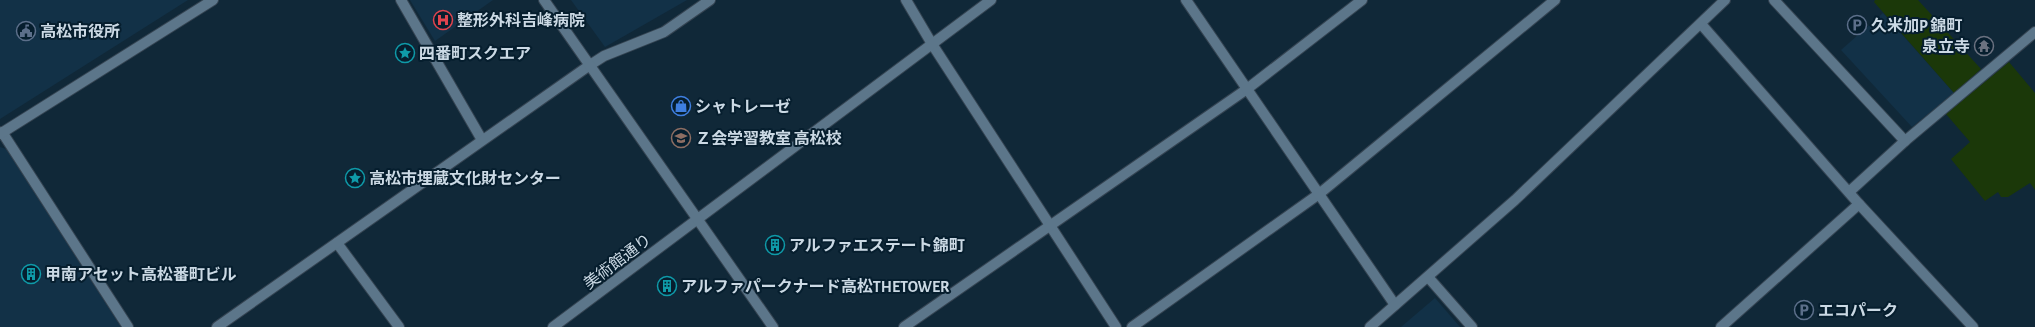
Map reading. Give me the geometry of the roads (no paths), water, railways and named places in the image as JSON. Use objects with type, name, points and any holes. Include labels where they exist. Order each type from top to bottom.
[{"type":"street","points":[[128,327],[1,133],[213,0]]},
{"type":"street","points":[[401,0],[482,140]]},
{"type":"street","points":[[544,0],[773,327]]},
{"type":"street","points":[[217,327],[590,65],[604,56],[664,32],[710,0]]},
{"type":"street","points":[[906,0],[932,44],[1116,327]]},
{"type":"street","name":"美術館通り","points":[[553,327],[991,0]]},
{"type":"street","points":[[1186,0],[1396,305]]},
{"type":"street","points":[[904,327],[1247,89],[1362,0]]},
{"type":"street","points":[[1132,327],[1319,194],[1555,0]]},
{"type":"street","points":[[1370,327],[1515,200],[1725,0]]},
{"type":"street","points":[[1774,0],[1904,141]]},
{"type":"street","points":[[1701,24],[1859,204],[1973,327]]},
{"type":"street","points":[[1849,192],[1904,141],[2035,32]]},
{"type":"street","points":[[1721,327],[1859,204]]},
{"type":"street","points":[[337,243],[399,327]]},
{"type":"street","points":[[1428,277],[1472,327]]},
{"type":"place","name":"整形外科吉峰病院","points":[[443,20]]},
{"type":"place","name":"久米加P 錦町","points":[[1857,25]]},
{"type":"place","name":"高松市役所","points":[[26,31]]},
{"type":"place","name":"泉立寺","points":[[1984,46]]},
{"type":"place","name":"四番町スクエア","points":[[405,53]]},
{"type":"place","name":"シャトレーゼ","points":[[681,106]]},
{"type":"place","name":"Ｚ会学習教室 高松校","points":[[681,138]]},
{"type":"place","name":"高松市埋蔵文化財センター","points":[[355,178]]},
{"type":"place","name":"アルファエステート錦町","points":[[775,245]]},
{"type":"place","name":"甲南アセット高松番町ビル","points":[[31,274]]},
{"type":"place","name":"アルファパークナード高松THETOWER","points":[[667,286]]},
{"type":"place","name":"エコパーク","points":[[1804,310]]}]
